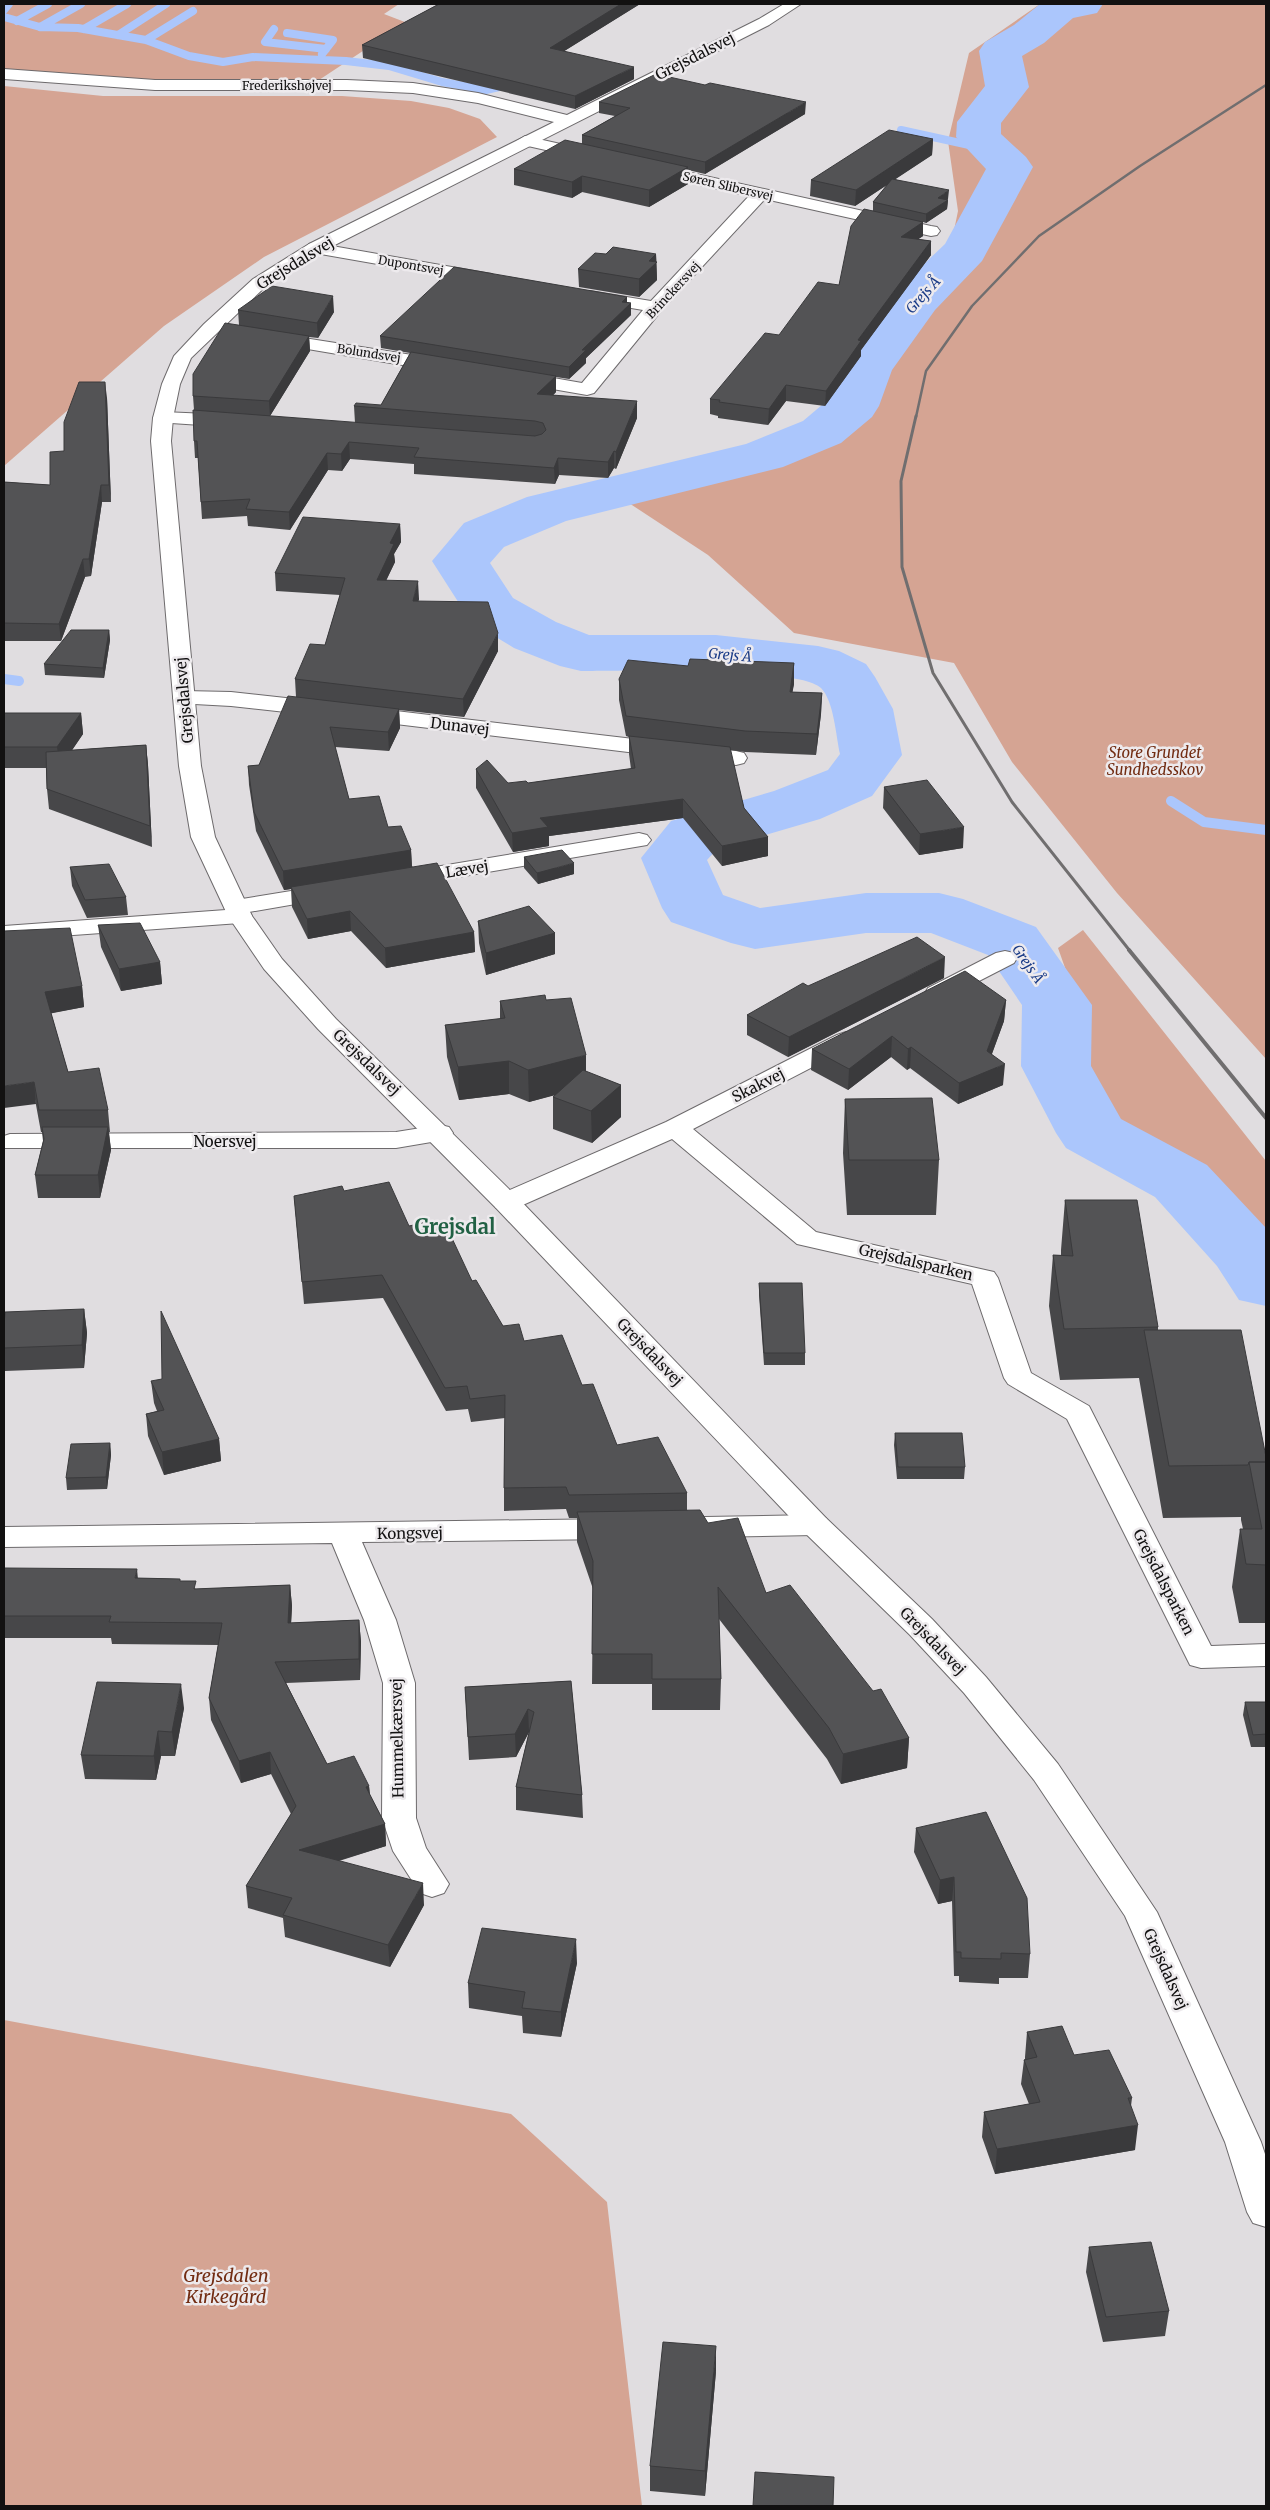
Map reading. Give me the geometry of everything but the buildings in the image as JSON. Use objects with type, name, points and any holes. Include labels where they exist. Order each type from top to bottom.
[{"type":"street","name":"Grejsdalsvej","points":[[794,4],[764,22],[315,248],[259,283],[220,329],[183,356],[171,384],[163,418],[161,441],[190,766],[203,837],[238,912],[273,964],[315,1010],[440,1133],[815,1525],[921,1627],[975,1685],[1046,1772],[1087,1830],[1140,1912],[1243,2142],[1266,2212]]},
{"type":"street","name":"Frederikshøjvej","points":[[4,74],[155,85],[347,85],[413,88],[478,98],[567,120]]},
{"type":"street","points":[[525,141],[602,158]]},
{"type":"street","name":"Søren Slibersvej","points":[[630,164],[931,231]]},
{"type":"street","name":"Brinckersvej","points":[[500,375],[587,389],[655,307],[761,193]]},
{"type":"street","name":"Dupontsvej","points":[[315,248],[500,280]]},
{"type":"street","points":[[578,294],[655,307]]},
{"type":"street","name":"Bolundsvej","points":[[258,336],[461,368]]},
{"type":"street","points":[[163,418],[249,422]]},
{"type":"street","name":"Dunavej","points":[[184,698],[231,698],[736,758]]},
{"type":"street","name":"Lævej","points":[[383,883],[639,840]]},
{"type":"street","points":[[4,933],[238,912],[354,888]]},
{"type":"street","points":[[917,1004],[1005,958]]},
{"type":"street","name":"Skakvej","points":[[506,1202],[675,1128],[864,1031]]},
{"type":"street","name":"Grejsdalsparken","points":[[675,1128],[807,1238],[984,1278],[1018,1378],[1079,1413],[1201,1657],[1266,1655]]},
{"type":"street","name":"Noersvej","points":[[10,1142],[396,1140],[440,1133]]},
{"type":"street","points":[[678,1528],[815,1525]]},
{"type":"street","name":"Kongsvej","points":[[4,1538],[638,1528]]},
{"type":"street","name":"Hummelkærsvej","points":[[343,1534],[380,1620],[399,1683],[399,1818],[410,1851],[432,1884]]},
{"type":"green space","points":[[4,4],[399,4],[384,14],[488,54],[381,39],[319,80],[162,80],[4,70]]},
{"type":"green space","name":"Store Grundet Sundhedsskov","points":[[1040,4],[1266,4],[1266,1059],[1117,893],[1012,762],[954,663],[794,633],[708,555],[603,486],[790,439],[830,415],[853,369],[950,250],[958,211],[948,141],[969,53]]},
{"type":"green space","points":[[4,86],[103,96],[342,96],[411,101],[449,108],[480,119],[497,137],[264,257],[164,326],[4,466]]},
{"type":"green space","points":[[1083,930],[1266,1161],[1266,1242],[1198,1175],[1100,1114],[1081,1072],[1074,993],[1058,948]]},
{"type":"green space","name":"Grejsdalen Kirkegård","points":[[4,2020],[511,2114],[607,2202],[642,2506],[4,2506]]},
{"type":"waterway","points":[[4,10],[9,4]]},
{"type":"waterway","points":[[17,21],[48,4]]},
{"type":"waterway","points":[[40,27],[81,4]]},
{"type":"waterway","points":[[84,29],[127,4]]},
{"type":"waterway","points":[[118,35],[166,4]]},
{"type":"waterway","name":"Grejs Å","points":[[1082,4],[1059,9],[1029,34],[1000,51],[1007,87],[979,122],[979,137],[1010,167],[965,251],[917,299],[866,369],[853,406],[822,432],[764,456],[547,509],[484,535],[460,561],[492,610],[535,635],[581,653],[716,653],[818,664],[845,677],[862,709],[871,755],[850,783],[797,805],[694,835],[674,858],[695,908],[755,929],[866,913],[939,913],[1012,941],[1057,1005],[1056,1066],[1092,1133],[1181,1181],[1248,1254],[1266,1283]]},
{"type":"waterway","points":[[146,40],[193,11]]},
{"type":"waterway","points":[[4,17],[17,21]]},
{"type":"waterway","points":[[17,21],[40,27]]},
{"type":"waterway","points":[[40,27],[78,28],[146,40]]},
{"type":"waterway","points":[[274,29],[265,42],[326,49]]},
{"type":"waterway","points":[[287,33],[333,40],[326,49]]},
{"type":"waterway","points":[[146,40],[189,56],[223,62],[253,57],[346,61],[389,66],[442,82],[486,90],[508,85]]},
{"type":"waterway","points":[[322,54],[326,49]]},
{"type":"waterway","points":[[901,130],[992,150]]},
{"type":"waterway","points":[[4,679],[19,681]]},
{"type":"waterway","points":[[1171,801],[1204,822],[1266,830]]},
{"type":"railway","points":[[916,417],[926,371],[972,306],[1039,236],[1140,166],[1266,85]]},
{"type":"railway","points":[[916,416],[901,481],[902,567],[933,673],[1012,802],[1130,951]]},
{"type":"railway","points":[[1129,950],[1266,1118]]},
{"type":"district","name":"Grejsdal","points":[[455,1226]]}]
